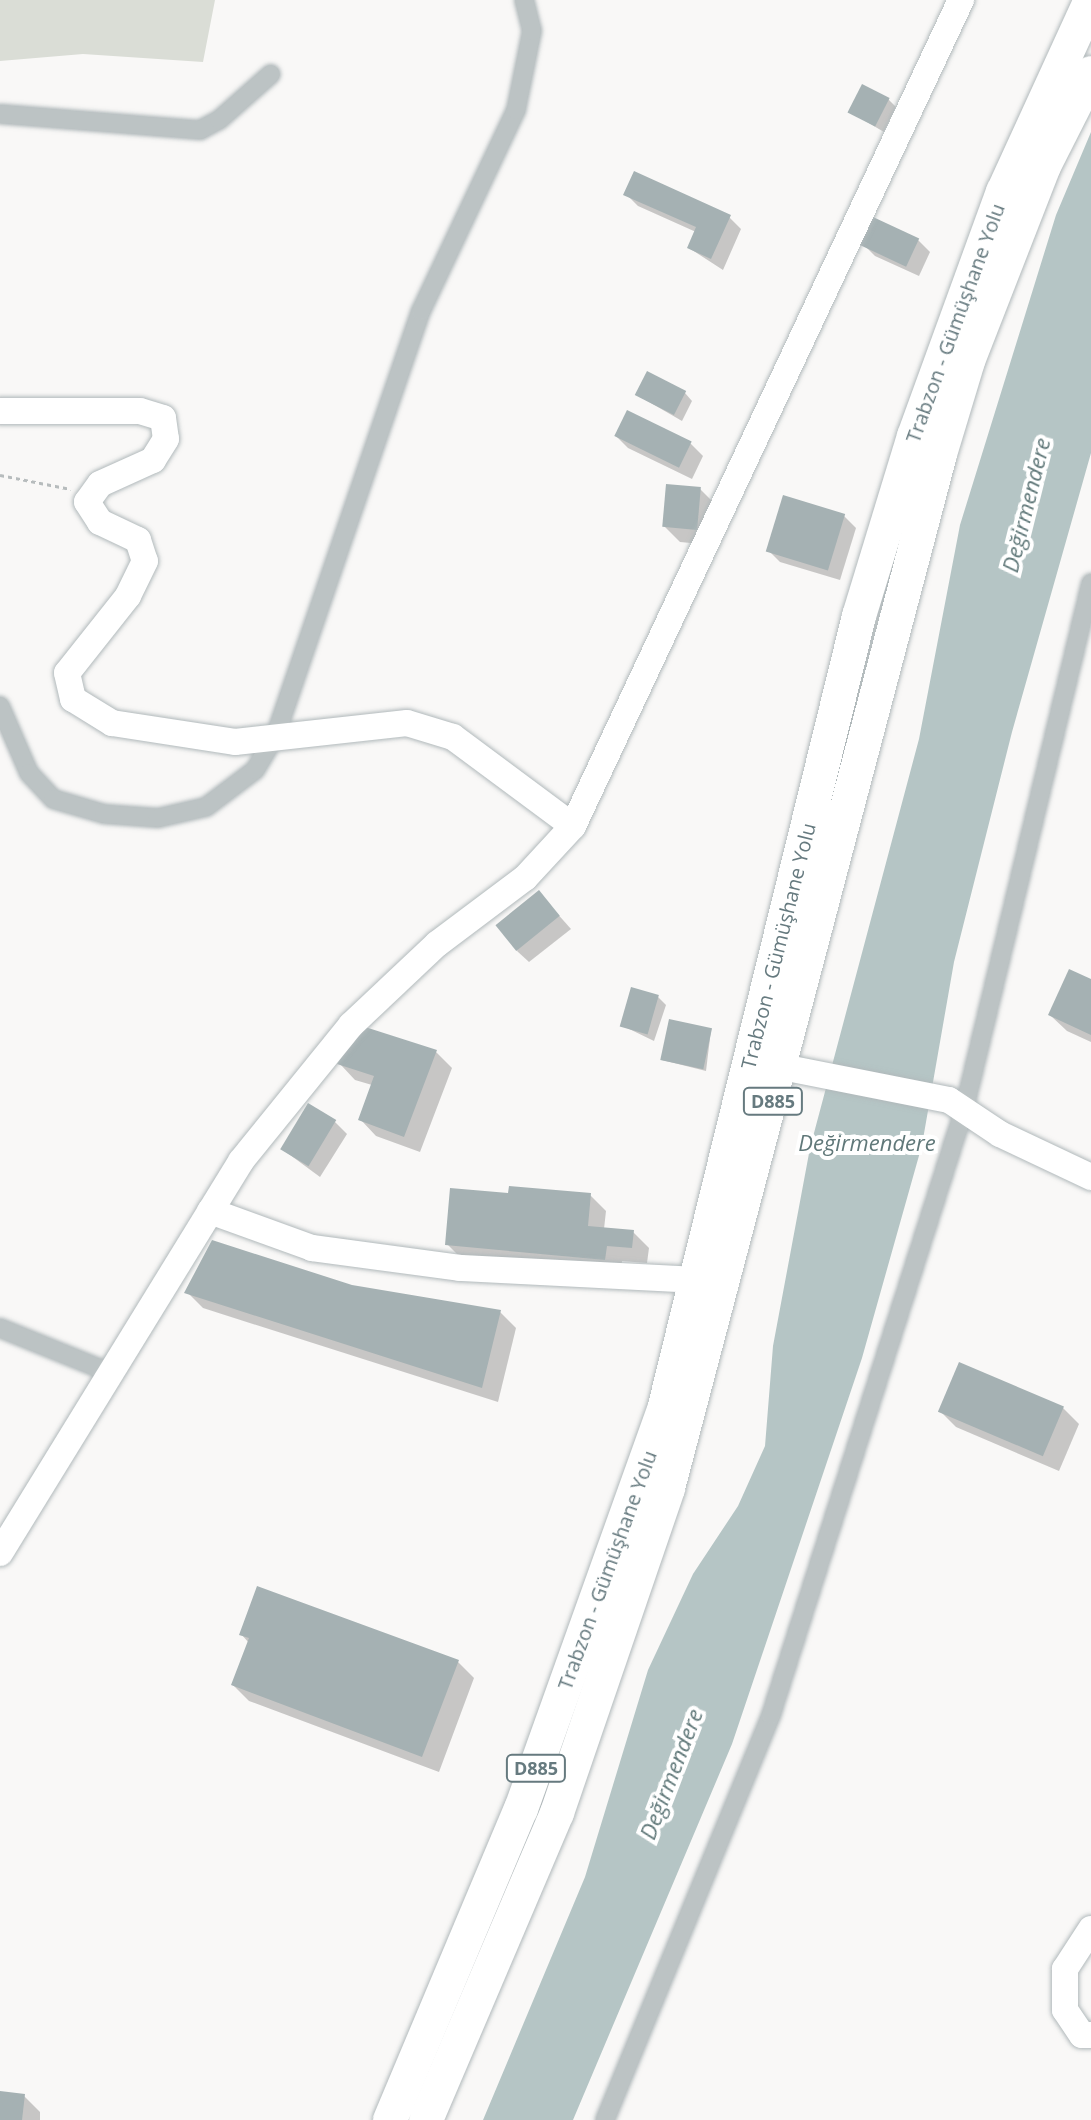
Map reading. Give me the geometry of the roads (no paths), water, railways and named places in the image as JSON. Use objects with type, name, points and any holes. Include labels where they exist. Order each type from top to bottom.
[{"type":"highway","name":"Trabzon - Gümüşhane Yolu","points":[[390,2120],[527,1794],[664,1410],[877,556],[1003,192],[1091,0]]},
{"type":"highway","name":"Trabzon - Gümüşhane Yolu","points":[[426,2120],[557,1813],[658,1517],[794,1069],[876,684],[968,361],[1044,166],[1091,73]]},
{"type":"street","points":[[0,706],[29,773],[53,799],[104,814],[158,818],[206,807],[255,770],[275,737],[421,311],[516,110],[532,31],[524,0]]},
{"type":"street","points":[[0,1553],[241,1161],[351,1025],[437,944],[525,878],[573,826],[961,0]]},
{"type":"street","points":[[0,114],[200,130],[219,120],[271,74]]},
{"type":"street","points":[[0,411],[140,411],[163,418],[166,439],[153,460],[100,484],[87,502],[100,522],[138,540],[145,561],[128,596],[67,673],[73,699],[112,723],[235,742],[407,723],[453,737],[573,826]]},
{"type":"street","points":[[605,2120],[771,1715],[957,1105],[1091,583]]},
{"type":"street","points":[[794,1069],[957,1105],[1000,1134],[1091,1177]]},
{"type":"street","points":[[210,1211],[312,1248],[460,1268],[695,1280]]},
{"type":"street","points":[[0,1328],[111,1373]]},
{"type":"street","points":[[1091,1929],[1065,1969],[1065,2010],[1082,2035],[1091,2035]]},
{"type":"water","name":"Değirmendere","points":[[1091,132],[1091,453],[1012,732],[954,962],[922,1145],[862,1358],[732,1744],[573,2120],[483,2120],[585,1877],[648,1670],[693,1574],[738,1506],[765,1446],[773,1346],[810,1148],[919,739],[960,525],[1056,215]]}]
